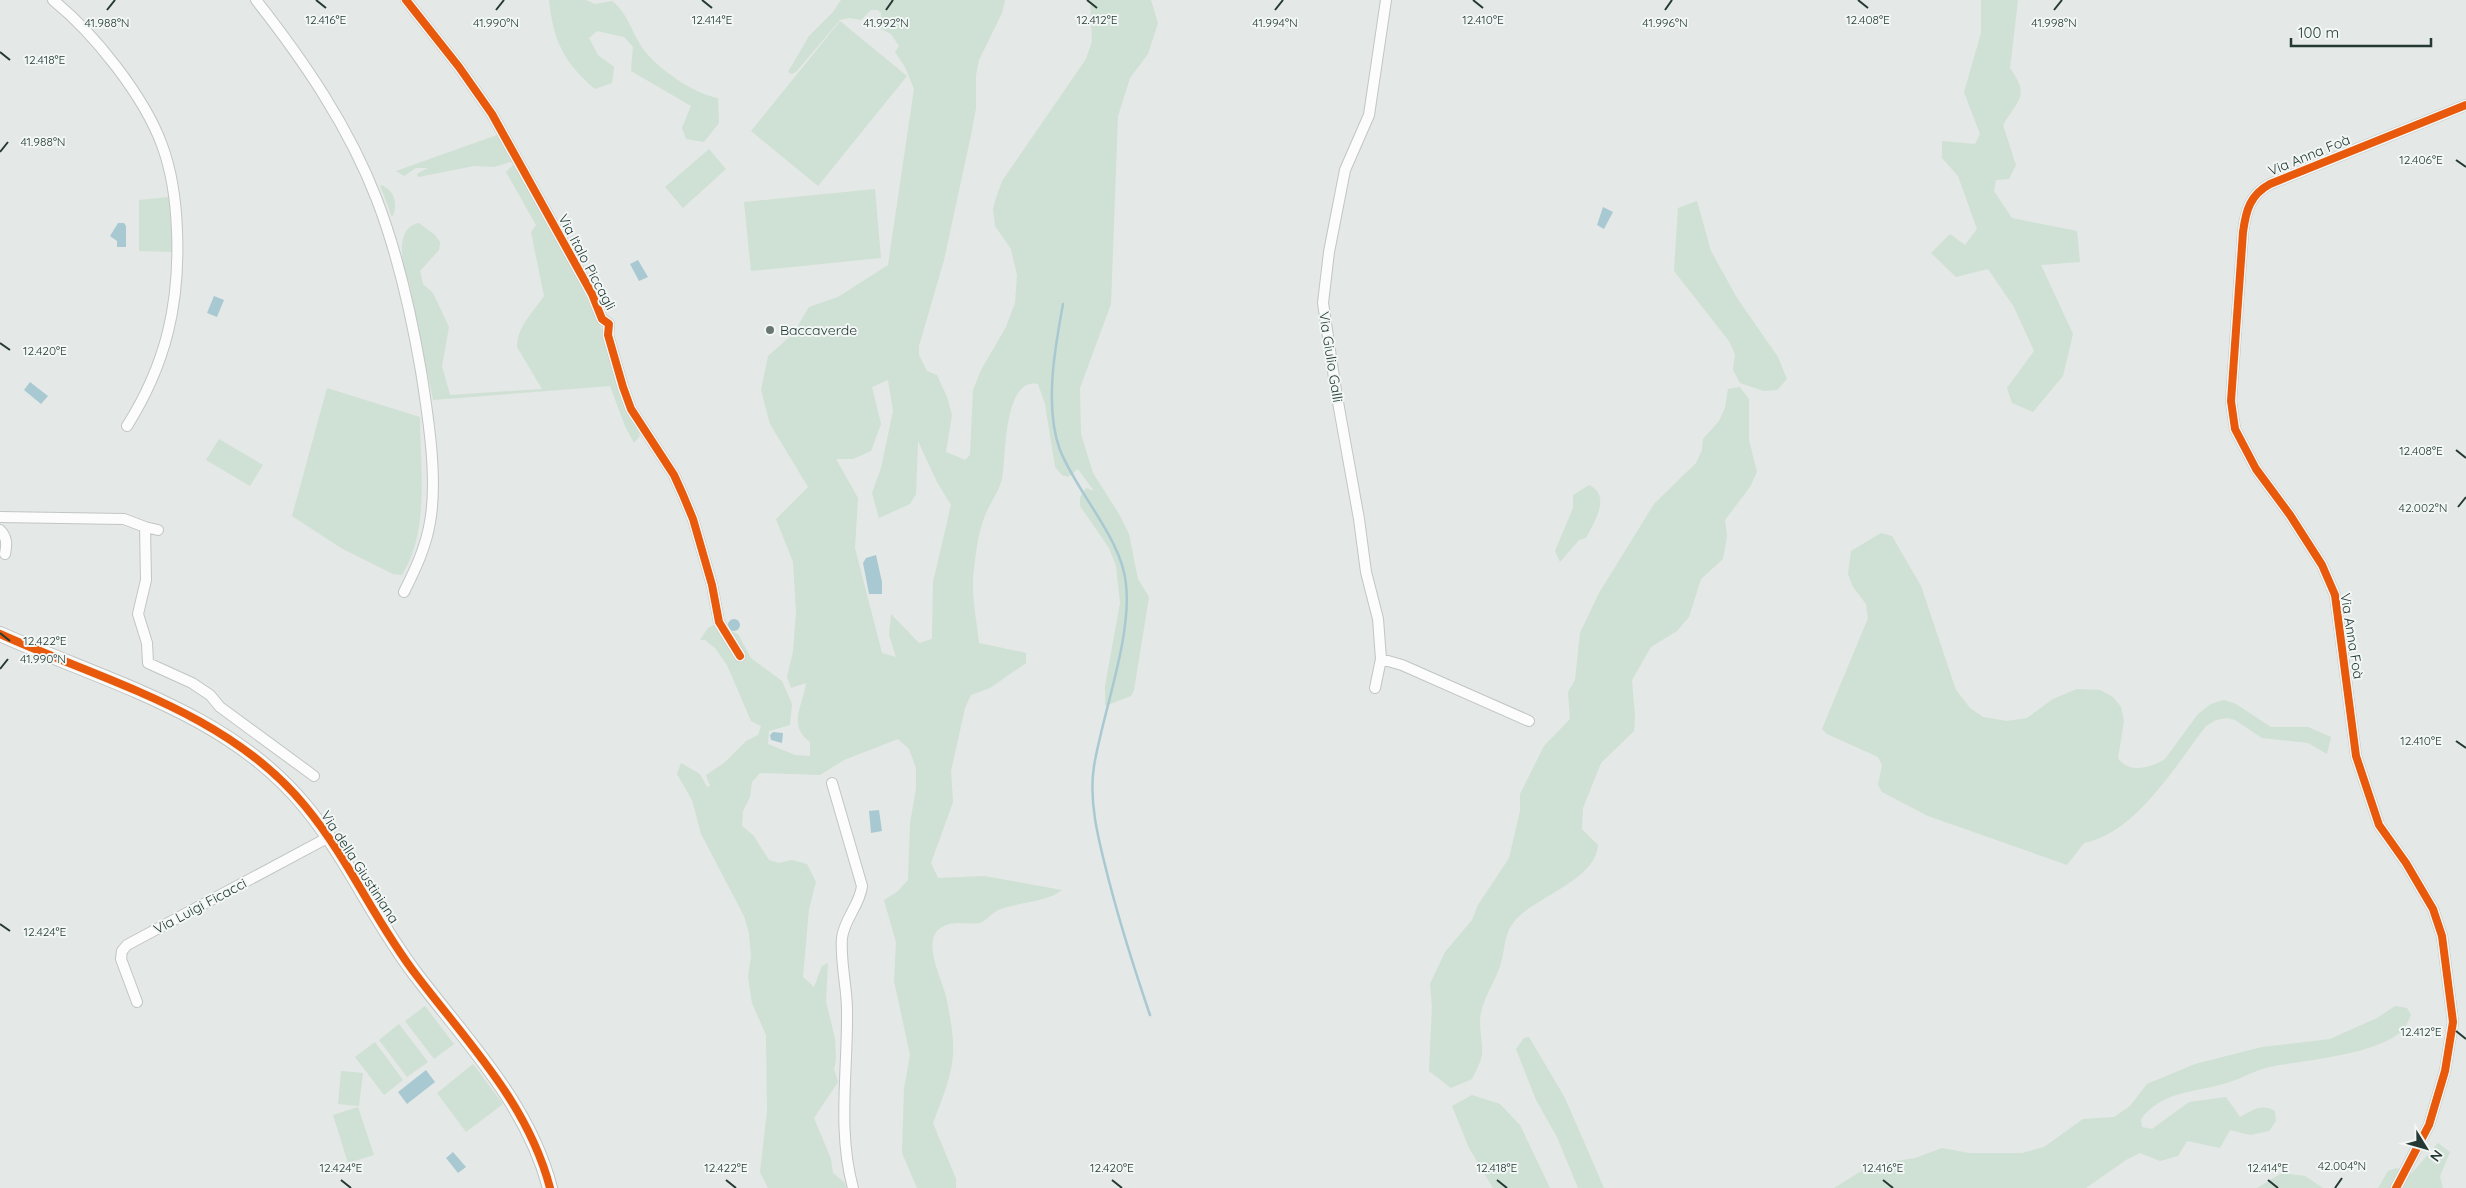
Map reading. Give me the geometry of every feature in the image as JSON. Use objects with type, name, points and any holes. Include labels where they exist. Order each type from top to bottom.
[{"type":"street","points":[[53,0],[94,38],[138,101],[162,144],[174,193],[178,266],[176,298],[166,341],[156,372],[127,426]]},
{"type":"street","points":[[256,0],[307,69],[345,133],[376,198],[404,286],[427,411],[433,500],[425,543],[404,592]]},
{"type":"street","name":"Via Italo Piccagli","points":[[406,0],[455,62],[492,114],[592,294],[602,319],[609,324],[608,334],[628,402],[647,436],[674,475],[683,495],[693,519],[712,585],[719,622],[740,656]]},
{"type":"street","name":"Via Giulio Galli","points":[[1375,688],[1381,659],[1378,619],[1366,572],[1323,303],[1328,252],[1345,170],[1369,115],[1386,0]]},
{"type":"street","name":"Via Anna Foà","points":[[2396,1188],[2429,1125],[2445,1071],[2453,1022],[2442,936],[2433,909],[2406,863],[2378,825],[2356,756],[2335,595],[2322,565],[2241,444],[2234,424],[2231,401],[2243,232],[2247,210],[2255,195],[2270,184],[2466,105]]},
{"type":"street","points":[[0,517],[124,519],[158,530]]},
{"type":"street","points":[[145,527],[146,580],[138,614],[146,643],[148,663],[192,682],[210,695],[220,707],[314,776]]},
{"type":"street","points":[[0,530],[7,544],[5,554]]},
{"type":"street","name":"Via della Giustiniana","points":[[0,634],[146,695],[226,736],[257,759],[287,786],[329,838],[402,956],[488,1066],[512,1100],[534,1141],[550,1188]]},
{"type":"street","points":[[1381,659],[1402,665],[1529,721]]},
{"type":"street","points":[[832,783],[862,886],[860,897],[844,931],[842,943],[847,1011],[844,1147],[853,1188]]},
{"type":"street","name":"Via Luigi Ficacci","points":[[137,1002],[121,959],[124,948],[329,838]]},
{"type":"green space","points":[[549,0],[586,0],[595,4],[612,1],[622,11],[644,50],[658,65],[677,80],[709,96],[718,98],[719,123],[704,142],[686,139],[682,128],[691,106],[631,71],[633,47],[624,37],[597,31],[589,38],[598,55],[614,67],[612,83],[595,89],[584,79],[568,60],[557,39]]},
{"type":"green space","points":[[841,0],[1005,0],[1002,13],[979,60],[976,75],[976,108],[971,135],[944,260],[919,346],[919,355],[927,371],[937,375],[947,397],[952,415],[946,452],[965,460],[970,455],[973,390],[981,370],[1006,327],[1015,303],[1017,275],[1011,249],[995,226],[993,209],[1002,181],[1086,59],[1092,41],[1090,0],[1151,0],[1158,23],[1148,54],[1130,78],[1118,116],[1111,304],[1080,388],[1081,434],[1093,473],[1119,514],[1129,534],[1138,579],[1149,597],[1134,690],[1131,696],[1105,706],[1105,686],[1120,603],[1116,566],[1109,548],[1080,506],[1080,497],[1086,488],[1094,491],[1078,469],[1068,477],[1062,475],[1055,467],[1045,404],[1038,384],[1027,385],[1018,393],[1012,406],[1008,421],[1002,479],[981,528],[973,578],[979,643],[1026,653],[1026,663],[990,688],[971,695],[965,708],[951,771],[953,802],[931,863],[938,878],[984,876],[1062,890],[1049,897],[998,910],[979,923],[946,925],[935,933],[933,951],[947,1001],[952,1027],[953,1047],[948,1080],[933,1123],[956,1179],[956,1188],[917,1188],[902,1153],[904,1089],[910,1055],[894,981],[896,942],[884,900],[897,892],[908,880],[910,823],[916,789],[916,768],[909,749],[898,739],[844,760],[820,775],[760,773],[752,782],[750,797],[743,811],[742,826],[753,835],[769,860],[779,863],[792,860],[807,864],[816,882],[809,909],[803,977],[814,987],[822,966],[828,963],[826,1001],[835,1039],[836,1059],[834,1069],[838,1082],[814,1118],[831,1159],[833,1173],[845,1183],[846,1188],[768,1188],[760,1172],[767,1111],[766,1035],[752,1003],[748,977],[751,956],[749,933],[744,916],[701,834],[692,800],[677,774],[681,763],[700,774],[707,787],[710,786],[706,775],[724,763],[746,741],[758,735],[761,726],[751,721],[727,665],[715,648],[705,640],[700,640],[708,628],[716,624],[738,634],[751,658],[782,681],[792,704],[790,725],[769,731],[768,744],[795,755],[810,756],[810,742],[803,736],[798,722],[806,683],[791,688],[787,677],[793,652],[796,611],[793,562],[776,519],[808,487],[770,424],[761,390],[768,356],[793,334],[809,307],[838,297],[888,265],[914,89],[905,67],[895,52],[899,46],[891,34],[881,29],[881,13],[878,10],[871,10],[861,20],[850,18],[840,20],[796,72],[792,74],[788,72],[809,36],[833,12]],"holes":[[[888,380],[893,411],[881,468],[872,493],[879,518],[910,504],[916,494],[918,441],[937,482],[951,505],[933,582],[932,639],[919,643],[891,614],[889,635],[896,657],[882,653],[855,548],[858,498],[836,459],[853,459],[871,451],[881,424],[872,387]]]},
{"type":"green space","points":[[1981,0],[2018,0],[2010,68],[2020,85],[2021,91],[2018,102],[2003,125],[2016,165],[2009,179],[1996,180],[1994,191],[2012,218],[2077,231],[2080,262],[2041,265],[2073,334],[2063,376],[2033,412],[2012,403],[2007,388],[2034,351],[2014,307],[1988,269],[1956,277],[1931,253],[1950,234],[1965,245],[1977,229],[1958,176],[1942,158],[1942,141],[1975,144],[1980,134],[1964,92],[1981,33]]},
{"type":"green space","points":[[840,21],[907,76],[818,186],[751,131]]},
{"type":"green space","points":[[497,135],[513,161],[494,167],[474,166],[418,177],[417,174],[428,168],[416,168],[404,176],[396,171]]},
{"type":"green space","points":[[709,149],[726,169],[683,208],[665,187]]},
{"type":"green space","points":[[514,164],[578,280],[604,334],[629,411],[640,436],[634,443],[625,426],[610,386],[433,400],[409,281],[402,257],[403,239],[406,232],[411,226],[419,223],[435,235],[440,242],[439,250],[420,271],[423,284],[433,293],[449,327],[442,366],[450,395],[542,389],[517,347],[523,326],[544,296],[531,232],[536,225],[506,172]]},
{"type":"green space","points":[[380,185],[389,190],[394,198],[395,207],[392,217]]},
{"type":"green space","points":[[875,189],[881,258],[751,271],[744,202]]},
{"type":"green space","points":[[169,197],[173,252],[139,251],[139,200]]},
{"type":"green space","points":[[1697,201],[1711,251],[1737,298],[1778,357],[1787,379],[1777,390],[1764,391],[1740,383],[1733,370],[1735,354],[1729,341],[1674,271],[1678,208]]},
{"type":"green space","points":[[1740,387],[1749,399],[1749,440],[1757,472],[1750,487],[1725,520],[1727,536],[1723,559],[1701,579],[1689,617],[1677,631],[1651,647],[1632,680],[1635,717],[1634,731],[1601,763],[1583,808],[1582,829],[1598,845],[1594,858],[1575,879],[1534,905],[1513,923],[1506,937],[1499,969],[1481,1012],[1482,1054],[1480,1061],[1472,1079],[1451,1088],[1429,1071],[1432,1006],[1430,984],[1445,952],[1472,920],[1478,905],[1509,858],[1520,811],[1520,794],[1544,746],[1570,719],[1568,692],[1575,680],[1580,633],[1599,593],[1654,504],[1696,463],[1702,450],[1703,439],[1719,421],[1725,408],[1728,389]]},
{"type":"green space","points":[[327,388],[420,417],[422,499],[420,519],[417,539],[402,575],[393,574],[341,548],[292,516]]},
{"type":"green space","points":[[219,439],[263,465],[250,486],[206,460]]},
{"type":"green space","points":[[1589,485],[1596,490],[1599,496],[1600,502],[1597,517],[1586,538],[1579,540],[1560,562],[1555,551],[1573,508],[1573,495]]},
{"type":"green space","points":[[1881,533],[1892,536],[1921,586],[1956,690],[1970,708],[1983,717],[2007,721],[2027,718],[2053,699],[2077,689],[2100,690],[2113,697],[2121,707],[2124,721],[2118,758],[2128,766],[2140,768],[2153,765],[2165,759],[2198,714],[2211,704],[2224,700],[2236,704],[2271,727],[2308,727],[2331,737],[2327,754],[2308,743],[2262,738],[2235,720],[2227,718],[2216,720],[2206,726],[2153,796],[2137,812],[2121,826],[2103,837],[2084,843],[2067,865],[1928,816],[1882,792],[1878,785],[1882,765],[1878,757],[1827,734],[1822,729],[1868,618],[1866,604],[1853,587],[1848,574],[1851,551]]},
{"type":"green space","points":[[425,1006],[454,1044],[434,1059],[405,1021]]},
{"type":"green space","points":[[2395,1006],[2407,1008],[2411,1015],[2408,1022],[2404,1029],[2392,1038],[2377,1045],[2360,1051],[2269,1067],[2229,1082],[2178,1094],[2159,1103],[2141,1119],[2142,1127],[2152,1129],[2189,1102],[2226,1097],[2240,1117],[2261,1108],[2275,1111],[2276,1121],[2269,1131],[2250,1135],[2230,1130],[2220,1148],[2187,1141],[2178,1156],[2160,1161],[2140,1153],[2126,1160],[2086,1188],[1834,1188],[1871,1165],[1915,1158],[1942,1148],[1969,1153],[2022,1153],[2044,1147],[2083,1119],[2114,1117],[2130,1106],[2147,1084],[2195,1064],[2262,1047],[2330,1039],[2377,1018]]},
{"type":"green space","points":[[399,1024],[428,1062],[407,1077],[379,1040]]},
{"type":"green space","points":[[1529,1037],[1565,1098],[1604,1188],[1578,1188],[1557,1137],[1536,1100],[1516,1049],[1524,1038]]},
{"type":"green space","points":[[375,1042],[403,1080],[384,1095],[355,1057]]},
{"type":"green space","points":[[473,1064],[503,1104],[466,1132],[437,1093]]},
{"type":"green space","points":[[341,1071],[363,1073],[359,1106],[338,1104]]},
{"type":"green space","points":[[1472,1095],[1500,1104],[1520,1125],[1550,1188],[1493,1188],[1469,1148],[1452,1106]]},
{"type":"green space","points":[[358,1107],[374,1155],[348,1163],[333,1115]]},
{"type":"green space","points":[[2438,1143],[2450,1152],[2440,1176],[2443,1188],[2378,1188],[2388,1171],[2396,1168],[2411,1174]]},
{"type":"green space","points":[[2282,1173],[2305,1176],[2323,1188],[2257,1188]]},
{"type":"water","points":[[1603,207],[1613,212],[1604,229],[1597,225]]},
{"type":"water","points":[[118,223],[124,223],[126,226],[126,247],[117,247],[117,241],[110,236]]},
{"type":"water","points":[[638,260],[648,277],[639,281],[630,264]]},
{"type":"water","points":[[214,296],[224,300],[217,317],[207,313]]},
{"type":"water","points":[[30,382],[48,396],[41,404],[24,390]]},
{"type":"water","points":[[876,555],[882,582],[882,594],[869,594],[863,563],[866,558]]},
{"type":"water","points":[[732,619],[736,619],[740,625],[736,631],[732,631],[728,627],[728,623]]},
{"type":"water","points":[[773,732],[783,733],[782,743],[771,740],[770,735]]},
{"type":"water","points":[[879,810],[882,831],[871,833],[869,811]]},
{"type":"water","points":[[426,1070],[435,1082],[407,1104],[398,1092]]},
{"type":"water","points":[[453,1152],[466,1167],[458,1173],[446,1158]]},
{"type":"waterway","points":[[1063,304],[1052,377],[1055,433],[1060,450],[1068,466],[1116,550],[1123,567],[1126,584],[1127,605],[1121,651],[1094,766],[1094,810],[1099,839],[1114,898],[1128,949],[1150,1015]]},
{"type":"cycle path","points":[[406,0],[459,67],[492,114],[592,294],[602,319],[609,324],[608,335],[631,409],[674,475],[683,495],[693,519],[712,585],[719,622],[740,656]]},
{"type":"cycle path","points":[[2396,1188],[2429,1125],[2445,1071],[2453,1022],[2442,936],[2433,909],[2406,863],[2379,825],[2356,756],[2335,595],[2322,565],[2290,515],[2256,469],[2235,429],[2231,401],[2243,232],[2253,198],[2270,184],[2466,105]]},
{"type":"cycle path","points":[[0,634],[123,685],[203,723],[240,746],[274,774],[305,806],[321,826],[402,955],[476,1050],[512,1102],[540,1158],[550,1188]]},
{"type":"place","name":"Baccaverde","points":[[770,330]]}]
